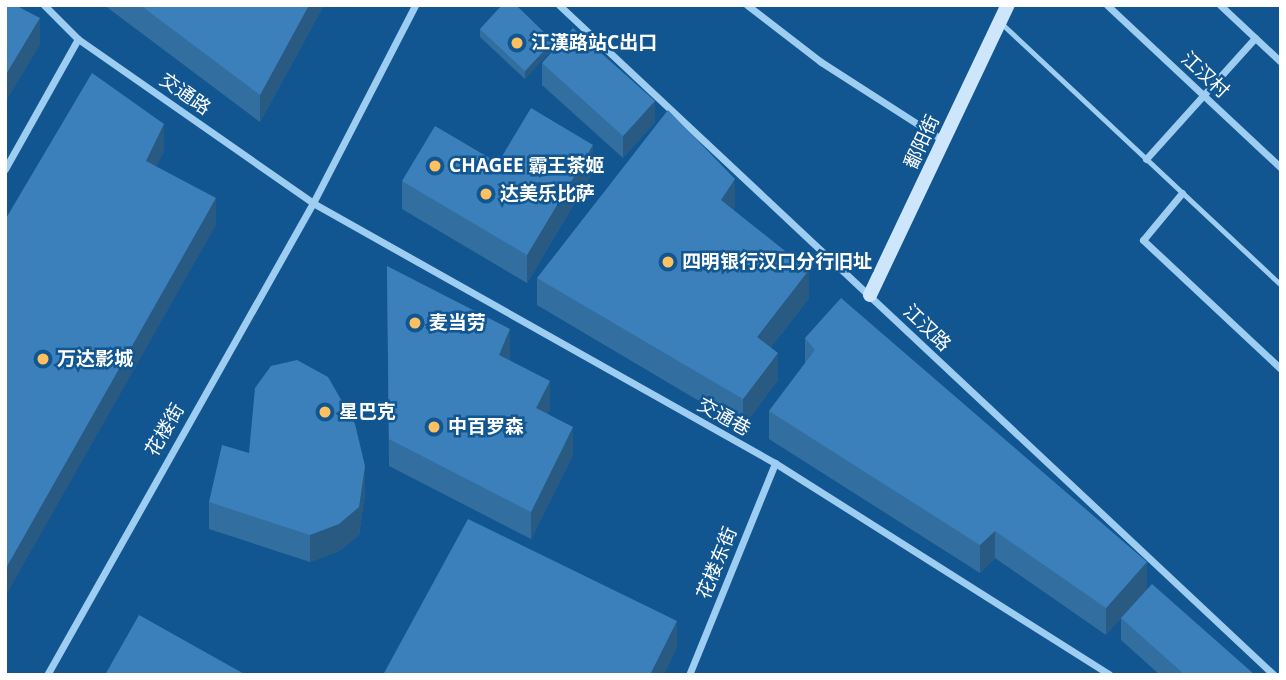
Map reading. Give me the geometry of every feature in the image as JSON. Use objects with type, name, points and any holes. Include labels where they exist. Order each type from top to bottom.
[{"type":"street","name":"交通路","points":[[44,5],[78,38],[313,203]]},
{"type":"street","name":"花楼街","points":[[47,675],[313,203],[415,5]]},
{"type":"street","name":"江汉路","points":[[559,5],[1274,675]]},
{"type":"street","points":[[747,5],[821,62],[944,141]]},
{"type":"street","name":"鄱阳街","points":[[870,295],[1008,5]]},
{"type":"street","name":"江汉村","points":[[1107,5],[1281,168]]},
{"type":"street","points":[[1220,5],[1281,62]]},
{"type":"street","points":[[5,169],[78,38]]},
{"type":"street","points":[[1146,159],[1255,38]]},
{"type":"street","points":[[1182,193],[1143,240],[1281,369]]},
{"type":"street","name":"交通巷","points":[[313,203],[775,463],[1110,675]]},
{"type":"street","name":"花楼东街","points":[[689,675],[775,463]]},
{"type":"lane","points":[[1000,22],[1281,285]]},
{"type":"building","points":[[5,5],[15,5],[40,18],[5,76]]},
{"type":"building","points":[[140,5],[309,5],[260,95]]},
{"type":"building","name":"江漢路站C出口","points":[[502,5],[516,5],[553,41],[525,71],[480,29]]},
{"type":"building","points":[[573,28],[655,101],[623,136],[542,63]]},
{"type":"building","points":[[92,73],[164,124],[146,161],[216,198],[5,570],[5,220]]},
{"type":"building","points":[[531,108],[593,145],[527,255],[402,181],[435,126],[498,163]]},
{"type":"building","name":"四明银行汉口分行旧址","points":[[668,110],[735,179],[721,200],[809,270],[757,337],[778,353],[743,399],[537,278]]},
{"type":"building","points":[[387,266],[510,329],[499,355],[550,381],[536,408],[573,427],[531,512],[389,439]]},
{"type":"building","points":[[841,298],[1147,562],[1106,608],[995,531],[980,545],[769,411],[815,350],[805,338]]},
{"type":"building","points":[[297,360],[328,377],[355,424],[365,466],[359,507],[339,524],[310,535],[209,502],[222,445],[249,453],[255,388],[271,366]]},
{"type":"building","points":[[468,519],[677,621],[650,675],[383,675]]},
{"type":"building","points":[[1152,584],[1255,675],[1185,675],[1121,618]]},
{"type":"building","points":[[139,615],[246,675],[105,675]]},
{"type":"place","name":"江漢路站C出口","points":[[517,43]]},
{"type":"place","name":"CHAGEE 霸王茶姬","points":[[435,166]]},
{"type":"place","name":"达美乐比萨","points":[[486,194]]},
{"type":"place","name":"四明银行汉口分行旧址","points":[[668,262]]},
{"type":"place","name":"麦当劳","points":[[415,323]]},
{"type":"place","name":"万达影城","points":[[43,359]]},
{"type":"place","name":"星巴克","points":[[325,412]]},
{"type":"place","name":"中百罗森","points":[[434,427]]}]
